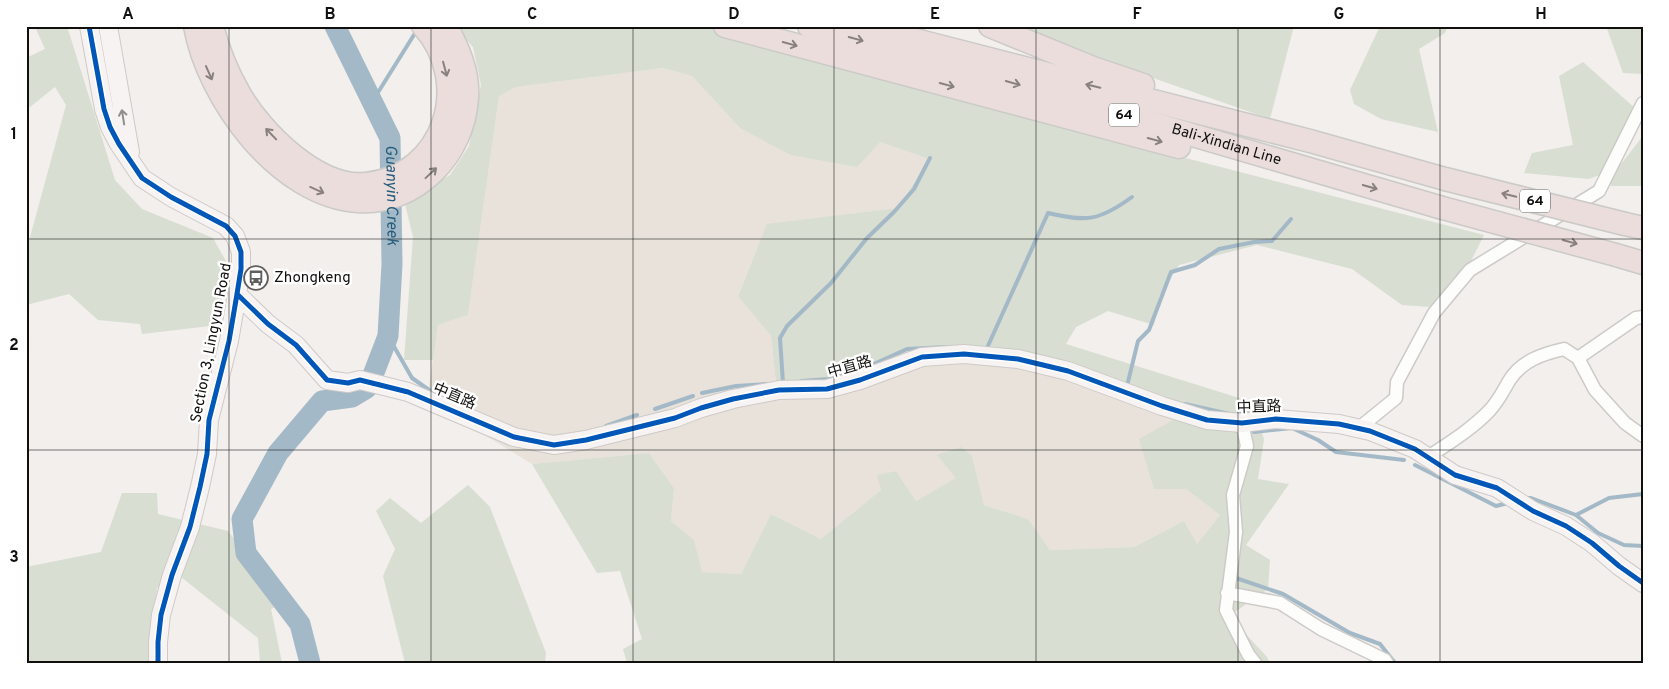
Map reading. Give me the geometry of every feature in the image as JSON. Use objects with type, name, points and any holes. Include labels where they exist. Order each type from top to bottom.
[{"type":"highway","points":[[195,26],[203,59],[214,84],[229,109],[264,152],[291,175],[314,189],[337,198],[358,201],[399,196],[416,186],[434,171],[447,156],[457,140],[464,118],[467,97],[465,74],[460,53],[446,26]]},
{"type":"highway","points":[[212,26],[228,73],[240,95],[272,136],[314,171],[339,181],[364,185],[386,181],[406,172],[423,156],[437,138],[446,119],[449,97],[447,76],[438,49],[432,37],[423,26]]},
{"type":"highway","name":"Bali-Xindian Line","points":[[809,26],[1048,93],[1338,178],[1643,263]]},
{"type":"highway","name":"Bali-Xindian Line","points":[[870,26],[923,42],[1310,141],[1445,179],[1634,226]]},
{"type":"highway","points":[[990,26],[1093,68],[1310,141]]},
{"type":"highway","points":[[734,29],[1269,170],[1338,178]]},
{"type":"street","name":"Section 3, Lingyun Road","points":[[89,26],[104,109],[110,127],[119,144],[142,178],[156,188],[226,226],[235,236],[241,252],[238,294],[229,341],[209,420],[207,454],[190,527],[172,575],[161,615],[158,663]]},
{"type":"street","name":"Section 3, Lingyun Road","points":[[108,26],[127,137],[134,164]]},
{"type":"street","points":[[1339,424],[1359,428],[1396,398],[1397,382],[1434,313],[1470,270],[1599,191],[1643,103]]},
{"type":"street","name":"中直路","points":[[238,294],[268,324],[296,345],[327,380],[348,383],[360,380],[408,392],[514,437],[554,444],[586,440],[675,418],[733,399],[779,390],[827,389],[860,380],[922,357],[964,354],[1018,359],[1068,371],[1162,406],[1208,420],[1242,423],[1276,419],[1339,424],[1370,431],[1415,449],[1455,475],[1497,488],[1532,511],[1566,526],[1592,543],[1643,583]]},
{"type":"street","points":[[1578,358],[1636,318],[1643,317]]},
{"type":"street","points":[[1428,458],[1488,412],[1504,394],[1510,380],[1526,362],[1546,353],[1564,349],[1578,358],[1594,390],[1624,423],[1643,436]]},
{"type":"street","points":[[1242,423],[1247,446],[1233,495],[1236,532],[1226,610],[1248,654],[1255,663]]},
{"type":"street","points":[[1227,593],[1280,603],[1321,629],[1386,660],[1387,663]]},
{"type":"shaded area","points":[[43,26],[67,26],[115,180],[142,209],[213,238],[227,263],[220,314],[210,326],[142,334],[140,324],[98,320],[69,294],[26,305],[26,252],[66,105],[55,87],[30,107],[26,105],[26,58],[45,49],[36,29]]},
{"type":"shaded area","points":[[454,26],[712,26],[930,92],[1484,235],[1459,285],[1431,307],[1402,305],[1352,269],[1257,245],[1179,265],[1159,297],[1154,325],[1108,311],[1076,327],[1066,344],[1252,402],[1264,439],[1258,479],[1289,484],[1246,545],[1270,560],[1268,589],[1229,616],[1267,657],[1270,663],[627,663],[623,649],[642,639],[620,571],[597,573],[532,464],[649,453],[674,488],[671,521],[694,540],[702,572],[741,574],[771,514],[821,539],[881,490],[877,475],[896,471],[916,501],[956,478],[937,455],[961,447],[972,456],[984,505],[1028,519],[1050,550],[1134,547],[1184,521],[1197,544],[1220,515],[1186,489],[1154,489],[1139,439],[1175,419],[1081,380],[978,359],[915,362],[777,392],[771,336],[738,296],[767,224],[898,208],[929,159],[880,142],[857,167],[791,155],[740,128],[692,76],[663,68],[516,87],[499,96],[468,315],[438,325],[433,360],[404,360],[413,237],[404,200],[450,175],[469,146],[481,85],[473,47]]},
{"type":"shaded area","points":[[1005,26],[1294,26],[1270,119]]},
{"type":"shaded area","points":[[1380,26],[1448,26],[1445,33],[1419,49],[1438,132],[1381,119],[1354,104],[1350,90]]},
{"type":"shaded area","points":[[1606,26],[1643,26],[1643,74],[1623,73]]},
{"type":"shaded area","points":[[1583,62],[1636,109],[1605,173],[1589,179],[1524,173],[1532,153],[1573,145],[1559,76]]},
{"type":"shaded area","points":[[663,68],[692,76],[740,128],[880,142],[929,159],[898,208],[767,225],[738,295],[771,336],[777,391],[915,362],[978,359],[1081,380],[1175,418],[1186,489],[1220,515],[1197,544],[1184,521],[1134,547],[1050,550],[1028,519],[984,505],[972,456],[957,478],[916,501],[896,471],[878,475],[881,490],[821,539],[771,514],[741,574],[701,572],[694,540],[671,521],[674,488],[649,453],[532,464],[427,399],[438,325],[468,315],[499,96],[516,87]]},
{"type":"shaded area","points":[[1643,136],[1643,186],[1611,186],[1610,178]]},
{"type":"shaded area","points":[[468,485],[490,507],[546,653],[545,663],[405,663],[383,576],[395,549],[376,511],[390,498],[421,523]]},
{"type":"shaded area","points":[[122,493],[157,493],[158,514],[228,531],[283,602],[271,609],[282,663],[260,663],[258,638],[181,577],[157,588],[154,625],[161,663],[26,663],[26,567],[101,552]]},
{"type":"waterway","name":"Guanyin Creek","points":[[335,26],[390,138],[392,264],[388,336],[373,375]]},
{"type":"waterway","points":[[372,102],[417,30]]},
{"type":"waterway","points":[[783,383],[780,338],[787,326],[831,283],[867,238],[914,189],[930,158]]},
{"type":"waterway","points":[[987,348],[1048,213],[1073,218],[1092,217],[1110,211],[1132,197]]},
{"type":"waterway","points":[[1127,386],[1138,341],[1149,330],[1171,272],[1195,265],[1219,249],[1254,242],[1272,241],[1291,219]]},
{"type":"waterway","points":[[388,336],[412,378],[439,397]]},
{"type":"waterway","points":[[801,381],[829,379],[865,368],[907,349],[946,347]]},
{"type":"waterway","points":[[702,393],[736,386],[767,384]]},
{"type":"waterway","name":"Guanyin Creek","points":[[310,663],[300,624],[246,553],[242,519],[278,453],[322,401],[352,397],[367,388]]},
{"type":"waterway","points":[[655,409],[693,396]]},
{"type":"waterway","points":[[1185,404],[1234,415],[1249,412]]},
{"type":"waterway","points":[[606,426],[637,415]]},
{"type":"waterway","points":[[1254,432],[1292,428],[1318,440],[1336,452],[1404,460]]},
{"type":"waterway","points":[[1415,465],[1496,506],[1512,502]]},
{"type":"waterway","points":[[1576,515],[1609,498],[1643,494]]},
{"type":"waterway","points":[[1525,498],[1531,498],[1576,515],[1598,533],[1624,545],[1643,546]]},
{"type":"waterway","points":[[1236,578],[1283,594],[1350,633],[1380,644],[1395,663]]},
{"type":"cycle path","points":[[89,26],[104,109],[110,127],[119,144],[142,178],[171,197],[226,226],[235,236],[241,252],[241,269],[229,341],[209,420],[207,454],[190,527],[172,575],[161,615],[158,663]]},
{"type":"cycle path","points":[[237,294],[268,324],[296,345],[327,380],[348,383],[360,380],[408,392],[514,437],[554,445],[586,440],[675,418],[733,399],[779,390],[827,389],[860,380],[922,357],[964,354],[1018,359],[1068,371],[1162,406],[1207,420],[1242,423],[1276,419],[1339,424],[1370,431],[1415,449],[1455,475],[1497,488],[1533,511],[1566,526],[1592,543],[1643,583]]},
{"type":"place","name":"Zhongkeng","points":[[256,278]]}]
